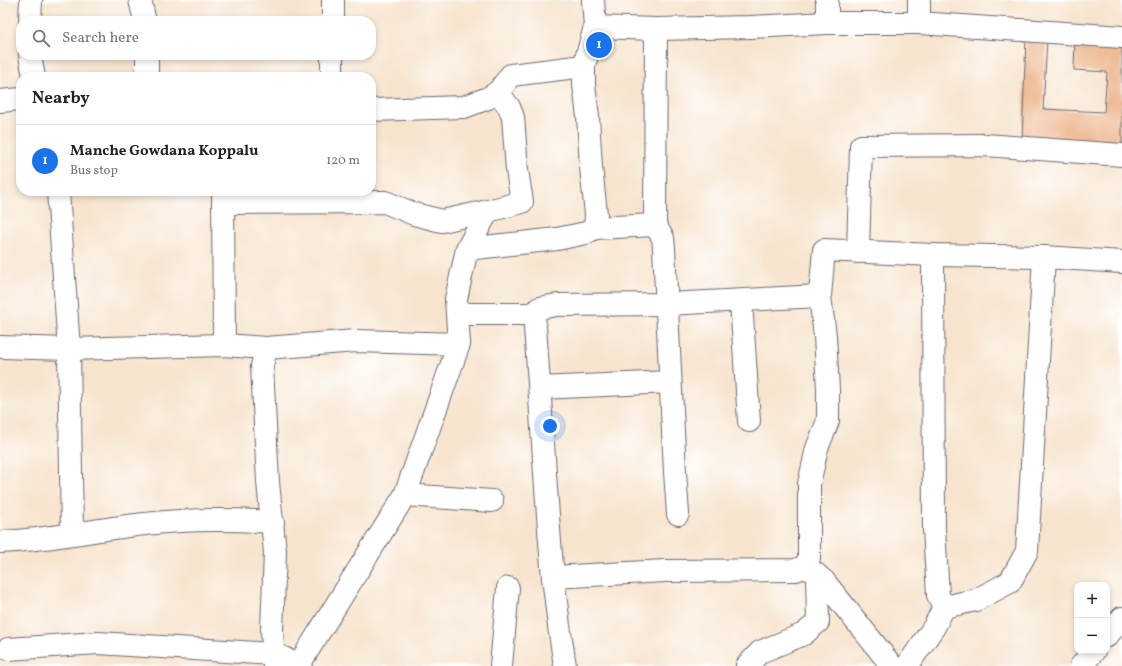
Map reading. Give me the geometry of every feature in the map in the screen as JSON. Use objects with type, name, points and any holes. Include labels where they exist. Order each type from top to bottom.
[{"type":"street","points":[[30,16],[31,0]]},
{"type":"street","points":[[140,0],[143,16]]},
{"type":"street","points":[[333,0],[333,16]]},
{"type":"street","points":[[593,0],[595,27],[584,66],[584,86],[596,214],[595,228]]},
{"type":"street","points":[[827,0],[827,23]]},
{"type":"street","points":[[919,0],[919,23]]},
{"type":"street","points":[[595,27],[656,29],[751,27],[827,23],[919,23],[1122,37]]},
{"type":"street","points":[[656,29],[655,226],[663,238],[678,514]]},
{"type":"street","points":[[31,60],[33,72]]},
{"type":"street","points":[[147,60],[147,72]]},
{"type":"street","points":[[332,60],[332,72]]},
{"type":"street","points":[[376,110],[464,107],[488,98],[498,92],[511,75],[584,66]]},
{"type":"street","points":[[224,345],[223,197],[385,202],[414,214],[442,221],[522,202],[517,170],[513,117],[509,107],[498,92]]},
{"type":"street","points":[[0,101],[16,100]]},
{"type":"street","points":[[858,252],[861,146],[985,145],[1122,155]]},
{"type":"street","points":[[58,196],[69,349],[72,533]]},
{"type":"street","points":[[9,650],[98,643],[274,660],[300,666],[404,495],[459,344],[456,299],[467,249],[488,211]]},
{"type":"street","points":[[467,249],[557,239],[586,233],[595,228],[655,226]]},
{"type":"street","points":[[747,666],[760,652],[804,634],[818,622],[809,558],[809,484],[817,448],[828,421],[825,336],[820,296],[824,250],[933,255],[1044,257],[1122,262]]},
{"type":"street","points":[[933,255],[934,529],[938,595],[944,607]]},
{"type":"street","points":[[944,607],[976,600],[1010,582],[1027,551],[1044,257]]},
{"type":"street","points":[[565,666],[553,577],[548,525],[534,314],[539,308],[557,306],[667,304],[820,296]]},
{"type":"street","points":[[741,301],[749,421]]},
{"type":"street","points":[[457,314],[534,314]]},
{"type":"street","points":[[0,347],[69,349],[224,345],[266,348],[356,341],[459,344]]},
{"type":"street","points":[[266,348],[262,366],[268,482],[275,552],[272,630],[274,660]]},
{"type":"street","points":[[540,388],[670,382]]},
{"type":"street","points":[[404,495],[492,501]]},
{"type":"street","points":[[0,542],[29,540],[145,524],[201,520],[273,522]]},
{"type":"street","points":[[553,577],[665,571],[811,570],[824,581],[892,666]]},
{"type":"street","points":[[501,666],[508,588]]},
{"type":"street","points":[[907,666],[934,627],[944,607]]},
{"type":"street","points":[[1110,632],[1122,618]]},
{"type":"street","points":[[1081,666],[1091,654]]},
{"type":"building","points":[[1026,39],[1047,40],[1043,109],[1104,112],[1107,72],[1074,70],[1075,39],[1122,43],[1122,144],[1022,139]]},
{"type":"place","name":"Manche Gowdana Koppalu","points":[[599,45]]}]
